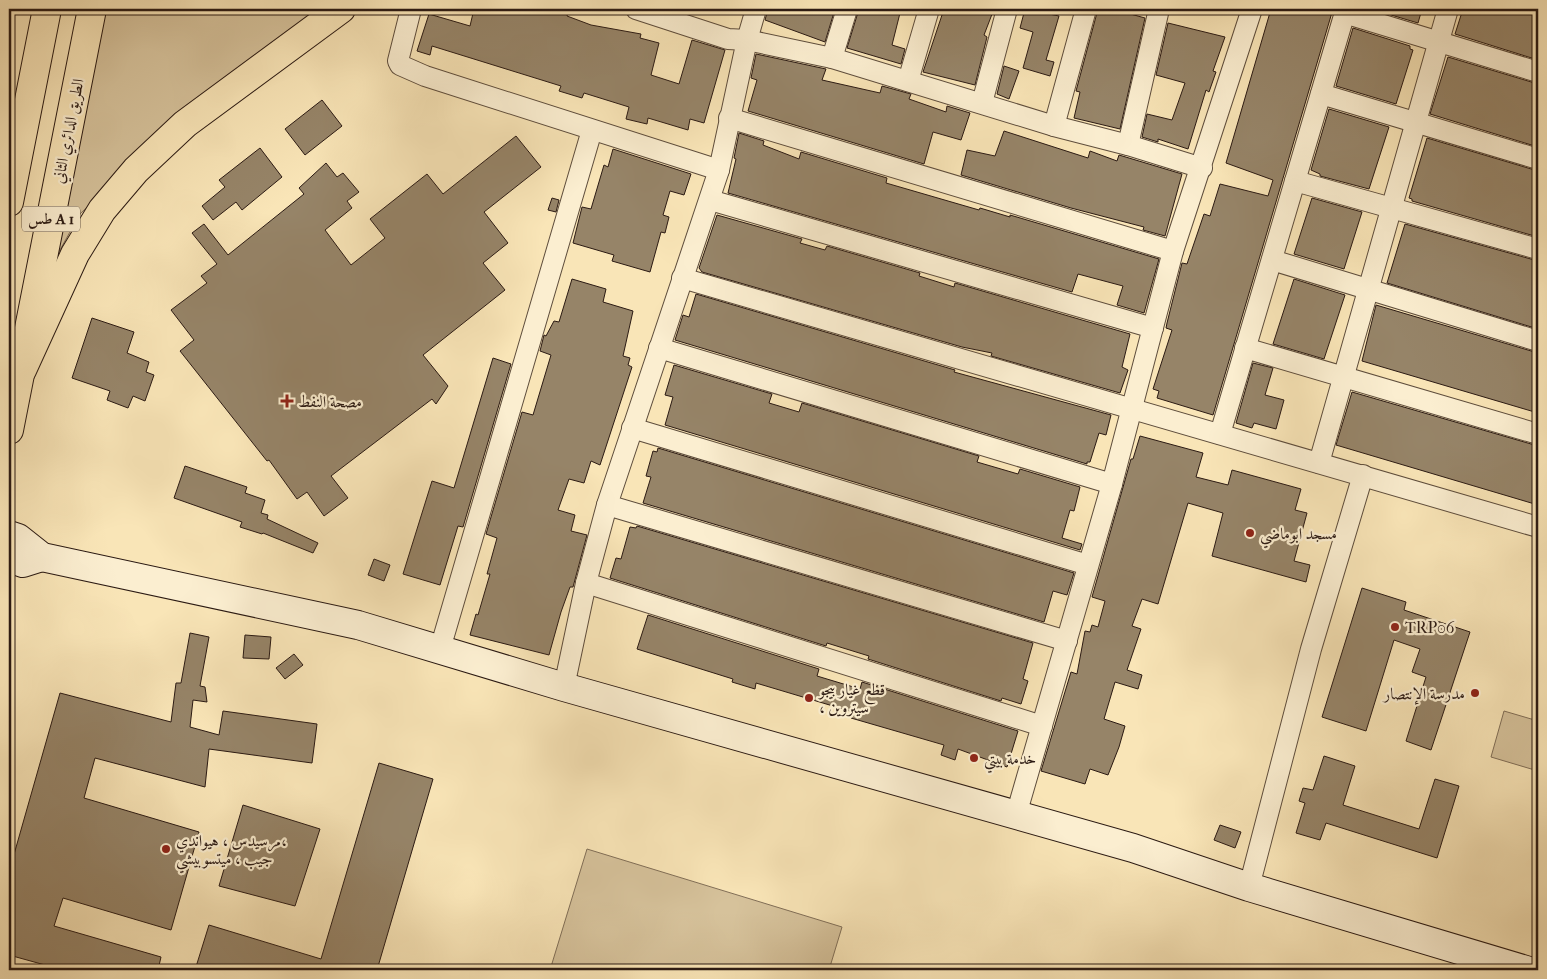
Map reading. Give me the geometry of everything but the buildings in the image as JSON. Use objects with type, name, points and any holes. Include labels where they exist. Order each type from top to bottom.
[{"type":"highway","name":"طس A 1","points":[[9,202],[47,9]]},
{"type":"highway","name":"الطريق الدائري الثاني","points":[[9,430],[92,9]]},
{"type":"highway","points":[[22,370],[75,254],[102,210],[136,170],[185,124],[341,9]]},
{"type":"street","points":[[411,9],[398,61],[400,65],[425,76],[719,170]]},
{"type":"street","points":[[636,9],[728,39],[747,40],[832,58],[982,102],[1054,126],[1128,145],[1202,168]]},
{"type":"street","points":[[564,687],[586,583],[607,505],[719,170],[729,118],[756,9]]},
{"type":"street","points":[[832,58],[847,9]]},
{"type":"street","points":[[908,81],[929,9]]},
{"type":"street","points":[[982,102],[1007,9]]},
{"type":"street","points":[[1054,126],[1086,9]]},
{"type":"street","points":[[1128,145],[1159,9]]},
{"type":"street","points":[[1016,815],[1112,484],[1174,251],[1252,9]]},
{"type":"street","points":[[1319,463],[1448,9]]},
{"type":"street","points":[[1220,434],[1345,11],[1438,42],[1538,72]]},
{"type":"street","points":[[1320,94],[1538,160]]},
{"type":"street","points":[[729,118],[1174,251]]},
{"type":"street","points":[[440,649],[592,130]]},
{"type":"street","points":[[1295,181],[1538,249]]},
{"type":"street","points":[[710,200],[1153,328]]},
{"type":"street","points":[[1272,260],[1538,340]]},
{"type":"street","points":[[682,278],[1131,407],[1538,527]]},
{"type":"street","points":[[659,348],[1112,484]]},
{"type":"street","points":[[1246,348],[1538,434]]},
{"type":"street","points":[[632,428],[1088,565]]},
{"type":"street","points":[[1249,886],[1311,649],[1363,475]]},
{"type":"street","points":[[607,505],[1067,641]]},
{"type":"street","points":[[9,535],[18,538],[42,557],[358,625],[564,687],[1133,848],[1249,886],[1526,970]]},
{"type":"street","points":[[9,558],[23,563],[42,557]]},
{"type":"street","points":[[586,583],[1042,726]]},
{"type":"shaded area","points":[[105,9],[325,9],[124,172],[80,214],[51,266]]},
{"type":"shaded area","points":[[1504,711],[1538,721],[1538,771],[1491,757]]},
{"type":"shaded area","points":[[587,849],[842,927],[829,970],[550,970]]},
{"type":"place","name":"مصحة النفط","points":[[287,401]]},
{"type":"place","name":"مسجد ابوماضي","points":[[1250,533]]},
{"type":"place","name":"TRP06","points":[[1395,627]]},
{"type":"place","name":"مدرسة الإنتصار","points":[[1475,693]]},
{"type":"place","name":"قطع غيار بيجو ، سيتروين","points":[[809,698]]},
{"type":"place","name":"خدمة بيتي","points":[[974,758]]},
{"type":"place","name":"مرسيدس ، هيواندي، جيب ، ميتسوبيشي","points":[[166,849]]}]
